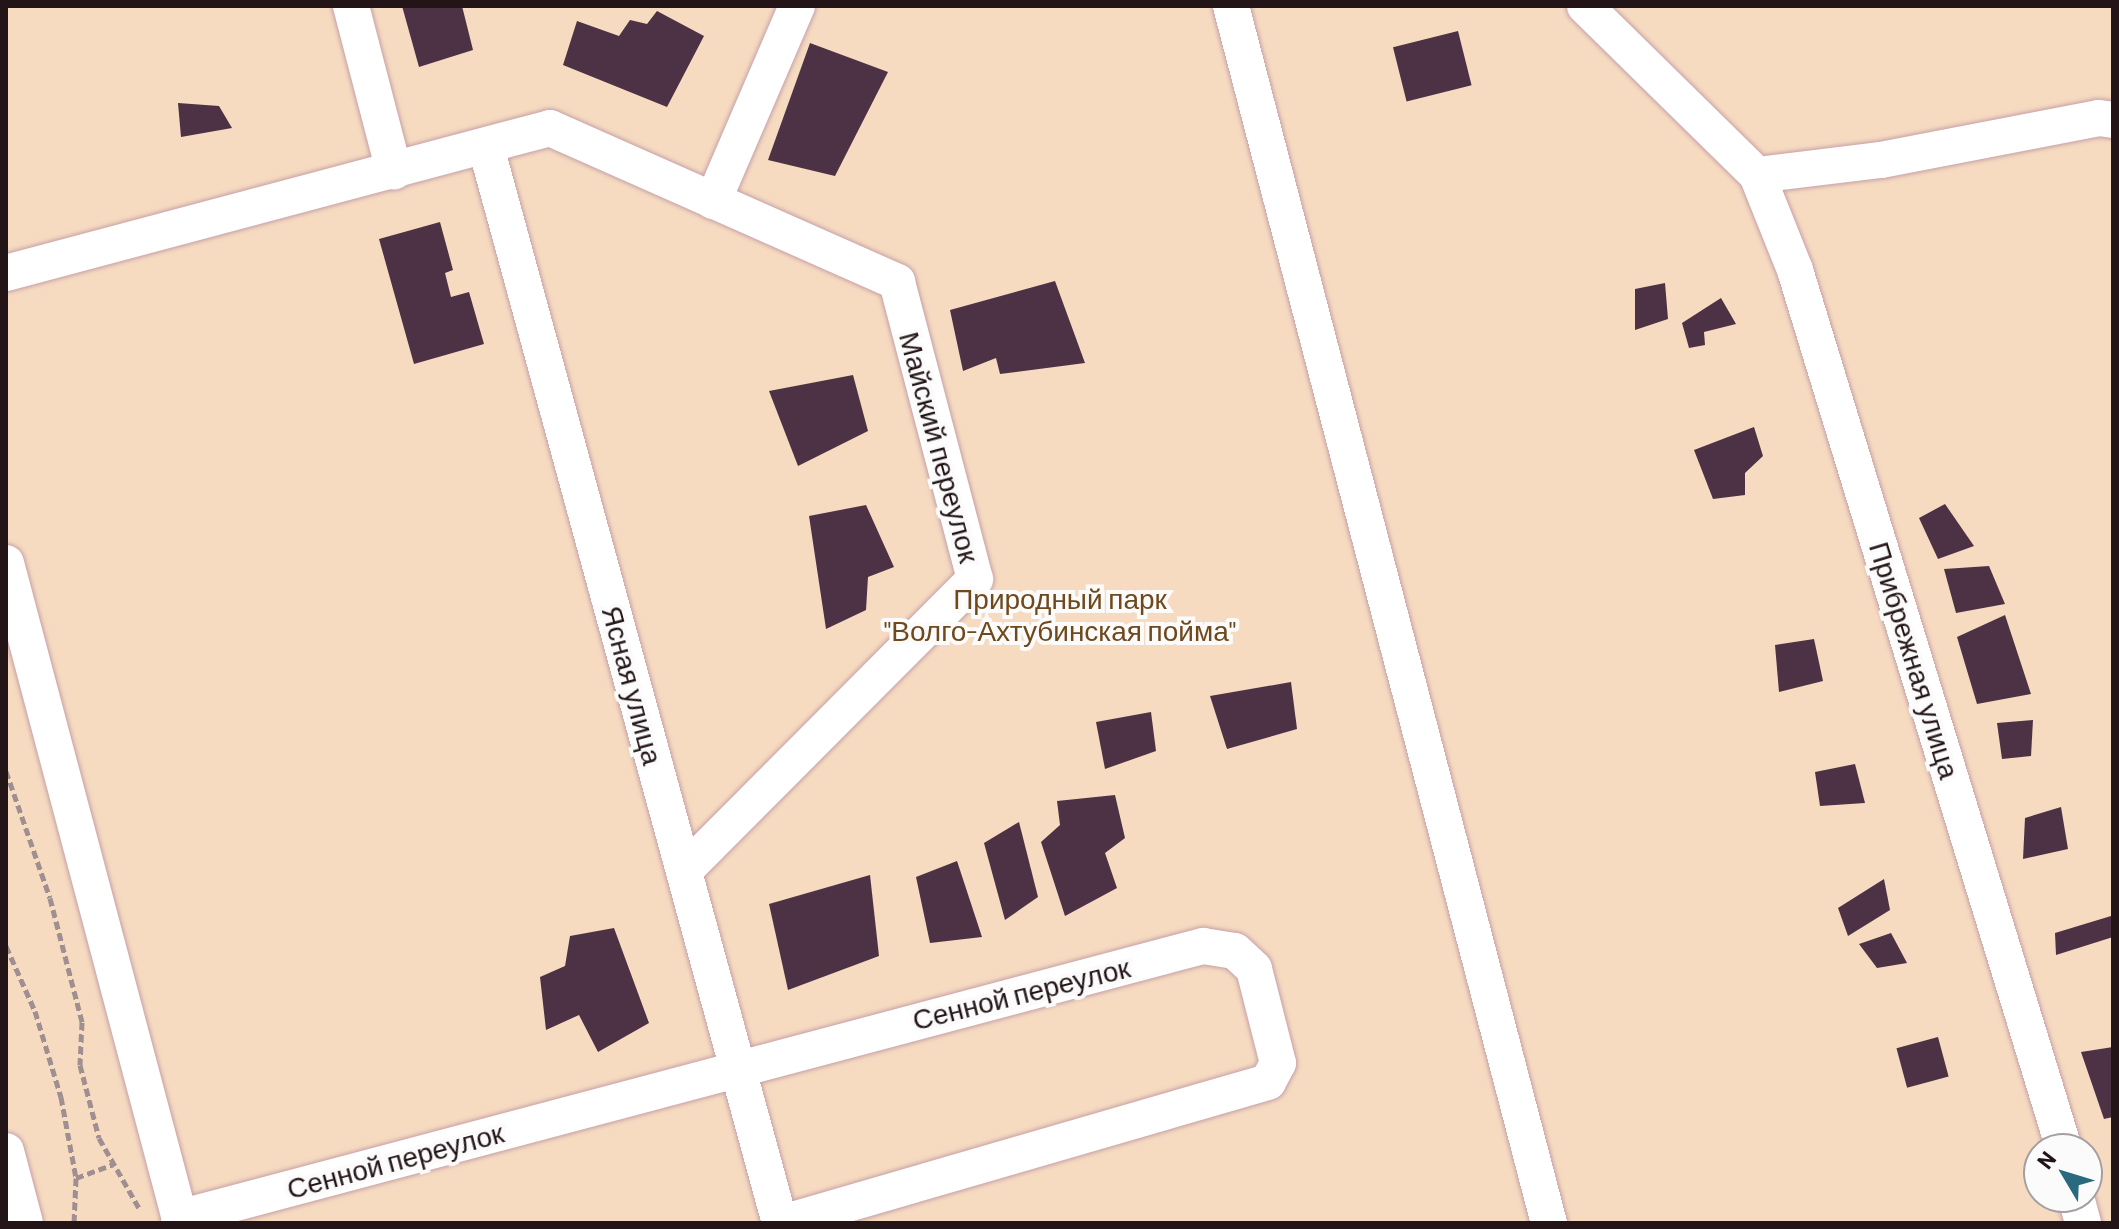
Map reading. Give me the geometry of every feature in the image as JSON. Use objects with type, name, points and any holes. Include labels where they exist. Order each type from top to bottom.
[{"type":"street","points":[[351,6],[394,171]]},
{"type":"street","points":[[713,201],[797,6]]},
{"type":"street","points":[[1231,6],[1549,1223]]},
{"type":"street","points":[[1585,6],[1757,175],[1881,160],[2099,118],[2113,120]]},
{"type":"street","name":"Майский переулок","points":[[486,147],[550,128],[897,282],[975,579],[684,871]]},
{"type":"street","points":[[6,273],[486,147]]},
{"type":"street","name":"Ясная улица","points":[[486,147],[781,1223]]},
{"type":"street","name":"Прибрежная улица","points":[[1757,175],[1795,270],[2059,1133]]},
{"type":"street","points":[[6,563],[180,1221]]},
{"type":"street","name":"Сенной переулок","points":[[180,1221],[738,1067],[1203,946],[1235,951],[1254,969],[1278,1063],[1268,1082],[781,1223]]},
{"type":"street","points":[[6,1151],[25,1223]]},
{"type":"path","points":[[6,771],[50,898],[82,1022],[80,1065],[99,1138],[141,1211]]},
{"type":"path","points":[[6,946],[48,1054],[76,1178],[74,1223]]},
{"type":"path","points":[[76,1178],[114,1164]]},
{"type":"green space","name":"Природный парк \"Волго-Ахтубинская пойма\"","points":[[6,6],[2113,6],[2113,1223],[6,1223]]},
{"type":"building","points":[[402,6],[462,6],[473,50],[419,67]]},
{"type":"building","points":[[657,11],[704,36],[667,107],[563,65],[577,21],[619,36],[630,20],[647,24]]},
{"type":"building","points":[[1458,31],[1472,85],[1407,102],[1393,47]]},
{"type":"building","points":[[810,43],[888,72],[835,176],[768,160]]},
{"type":"building","points":[[178,103],[219,106],[232,128],[181,137]]},
{"type":"building","points":[[440,222],[453,270],[445,273],[451,297],[469,292],[484,344],[414,364],[379,239]]},
{"type":"building","points":[[1055,281],[1085,363],[1000,374],[996,358],[963,371],[950,310]]},
{"type":"building","points":[[1665,283],[1668,319],[1635,330],[1635,289]]},
{"type":"building","points":[[1721,298],[1736,324],[1704,332],[1705,345],[1689,348],[1682,323]]},
{"type":"building","points":[[853,375],[868,431],[798,466],[769,391]]},
{"type":"building","points":[[1754,427],[1763,456],[1745,473],[1745,495],[1713,499],[1694,450]]},
{"type":"building","points":[[1945,504],[1974,546],[1938,559],[1919,518]]},
{"type":"building","points":[[866,505],[894,567],[868,577],[866,610],[826,629],[809,516]]},
{"type":"building","points":[[1989,566],[2005,604],[1956,613],[1944,569]]},
{"type":"building","points":[[2005,615],[2031,694],[1977,704],[1957,637]]},
{"type":"building","points":[[1814,639],[1823,681],[1779,692],[1775,645]]},
{"type":"building","points":[[1291,682],[1297,729],[1227,749],[1210,696]]},
{"type":"building","points":[[1151,712],[1156,751],[1105,769],[1096,722]]},
{"type":"building","points":[[2033,720],[2031,756],[2002,759],[1997,723]]},
{"type":"building","points":[[1855,764],[1865,803],[1820,806],[1815,772]]},
{"type":"building","points":[[1115,795],[1125,838],[1105,853],[1117,888],[1065,916],[1041,842],[1060,825],[1057,801]]},
{"type":"building","points":[[2061,807],[2068,849],[2023,859],[2025,818]]},
{"type":"building","points":[[1019,822],[1038,897],[1005,920],[984,843]]},
{"type":"building","points":[[957,861],[982,937],[930,943],[916,877]]},
{"type":"building","points":[[870,875],[879,956],[788,990],[769,904]]},
{"type":"building","points":[[1884,879],[1890,910],[1848,936],[1838,908]]},
{"type":"building","points":[[2111,916],[2113,937],[2056,955],[2055,933]]},
{"type":"building","points":[[614,928],[649,1023],[598,1052],[579,1015],[546,1030],[540,977],[565,966],[570,936]]},
{"type":"building","points":[[1891,933],[1907,963],[1877,968],[1859,944]]},
{"type":"building","points":[[1938,1037],[1949,1077],[1907,1088],[1896,1048]]},
{"type":"building","points":[[2113,1047],[2113,1117],[2104,1119],[2081,1052]]}]
